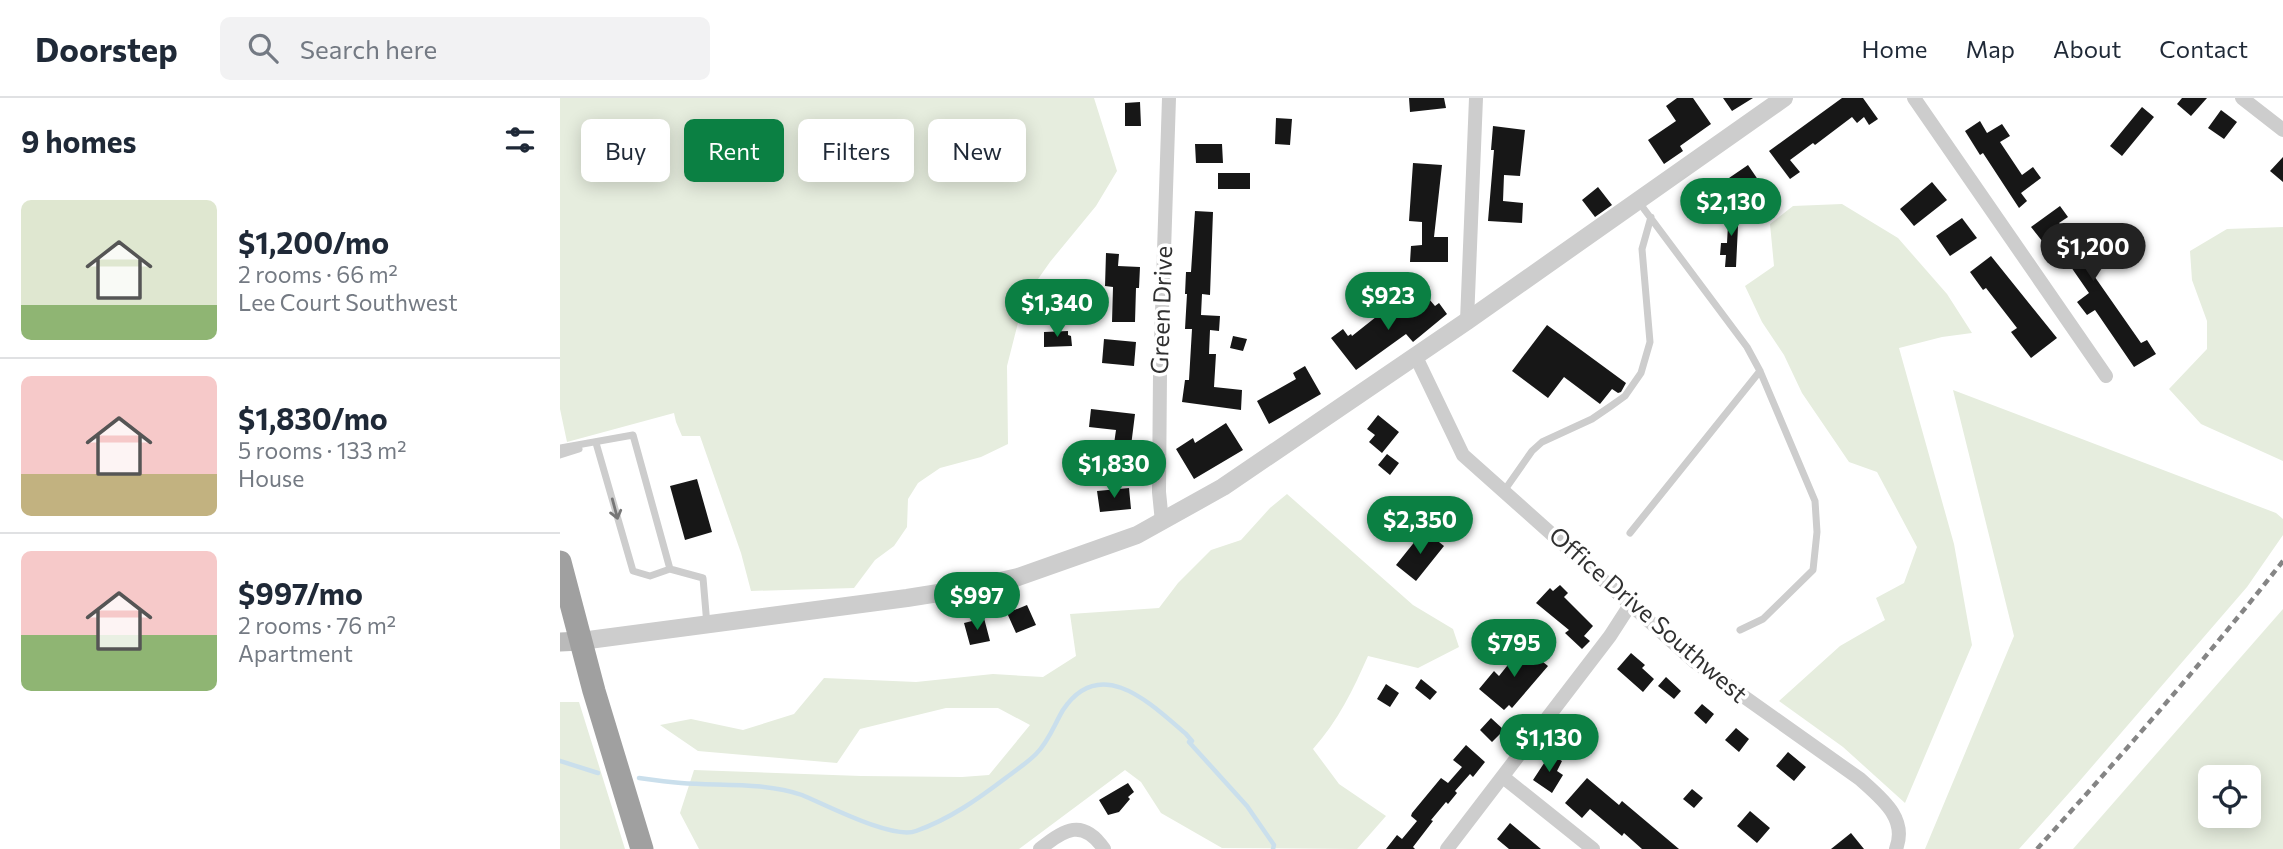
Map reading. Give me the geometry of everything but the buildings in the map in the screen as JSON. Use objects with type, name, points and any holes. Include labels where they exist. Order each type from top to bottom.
[{"type":"highway","points":[[560,562],[570,642],[642,849]]},
{"type":"street","name":"Green Drive","points":[[1162,522],[1159,492],[1160,374],[1169,98]]},
{"type":"street","points":[[1467,321],[1476,98]]},
{"type":"street","points":[[570,642],[907,598],[1018,577],[1126,539],[1223,487],[1416,357],[1784,98]]},
{"type":"street","points":[[1914,98],[2106,376]]},
{"type":"street","points":[[2242,98],[2283,130]]},
{"type":"street","name":"Office Drive Southwest","points":[[1416,357],[1463,455],[1695,662],[1860,779],[1881,798],[1892,810],[1899,825],[1900,839],[1896,849]]},
{"type":"street","points":[[1447,849],[1610,636],[1630,605]]},
{"type":"street","points":[[1503,777],[1593,849]]},
{"type":"street","points":[[1040,849],[1058,834],[1072,829],[1086,830],[1104,849]]},
{"type":"lane","points":[[1638,201],[1747,347],[1760,371],[1815,501],[1817,532],[1813,570],[1763,619],[1740,630]]},
{"type":"lane","points":[[1504,491],[1532,450],[1542,442],[1562,434],[1611,406],[1625,396],[1642,373],[1650,342],[1642,249],[1651,217]]},
{"type":"lane","points":[[1630,533],[1760,371]]},
{"type":"lane","points":[[560,448],[633,435],[670,569]]},
{"type":"lane","points":[[560,455],[596,443]]},
{"type":"lane","points":[[596,443],[633,571],[650,576],[670,569],[703,578],[708,625]]},
{"type":"green space","points":[[560,98],[1094,98],[1117,171],[1096,206],[1024,299],[1007,366],[1008,444],[981,457],[940,468],[918,483],[908,499],[907,527],[894,546],[875,560],[854,588],[751,591],[741,553],[700,436],[682,436],[674,413],[567,442],[560,409]]},
{"type":"green space","points":[[1842,204],[1898,238],[1947,294],[1972,333],[1942,337],[1899,348],[1954,544],[1972,645],[1905,803],[1843,747],[1779,701],[1840,646],[1885,620],[1876,598],[1904,583],[1917,547],[1877,472],[1849,462],[1802,393],[1745,286],[1774,266],[1770,224],[1793,206]]},
{"type":"green space","points":[[2283,227],[2283,461],[2201,424],[2169,389],[2207,349],[2207,321],[2192,280],[2190,251],[2227,229]]},
{"type":"green space","points":[[1953,390],[2276,513],[2283,519],[2283,535],[2247,587],[2019,849],[1925,849],[2014,636]]},
{"type":"green space","points":[[1287,494],[1413,605],[1453,629],[1459,647],[1418,668],[1368,656],[1344,705],[1313,749],[1339,784],[1386,816],[1357,849],[1222,848],[1161,813],[1141,782],[1125,770],[1019,849],[699,849],[680,813],[694,770],[861,776],[989,775],[1030,725],[998,708],[946,708],[860,729],[837,763],[698,751],[660,725],[691,719],[743,730],[794,714],[824,678],[916,682],[993,674],[1043,677],[1076,656],[1070,614],[1159,608],[1178,583],[1211,550],[1241,540],[1270,508]]},
{"type":"green space","points":[[2283,609],[2283,849],[2073,849]]},
{"type":"green space","points":[[560,702],[579,702],[625,849],[560,849]]},
{"type":"waterway","points":[[639,778],[773,788],[802,795],[892,831],[916,831],[963,808],[1029,760],[1044,744],[1063,710],[1078,693],[1093,686],[1110,685],[1142,699],[1186,734],[1192,741],[1189,742],[1247,806],[1274,845],[1273,849]]},
{"type":"waterway","points":[[560,761],[598,773]]},
{"type":"railway","points":[[2037,849],[2163,707],[2283,561]]}]
